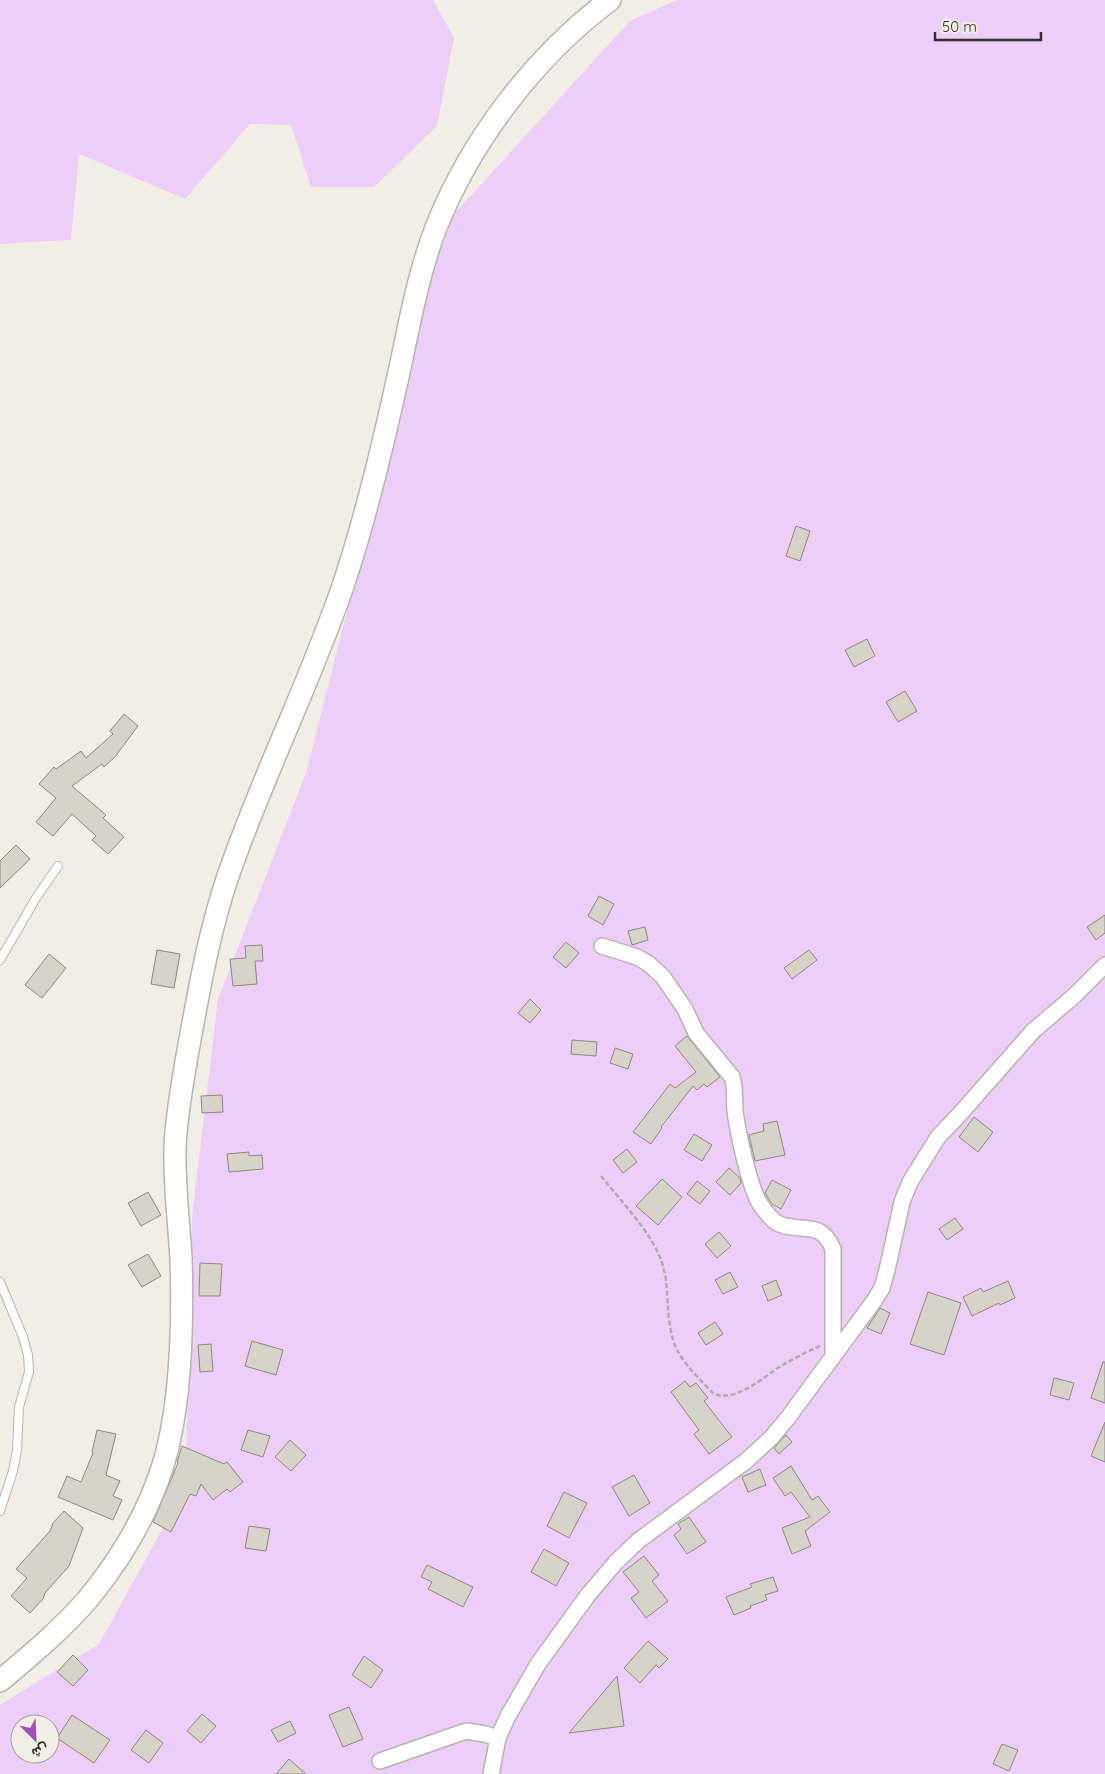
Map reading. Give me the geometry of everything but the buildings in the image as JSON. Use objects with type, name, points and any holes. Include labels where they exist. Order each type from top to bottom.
[{"type":"street","points":[[0,1680],[57,1632],[88,1599],[116,1561],[134,1530],[163,1464],[170,1432],[180,1349],[181,1256],[175,1150],[179,1109],[208,947],[216,916],[246,826],[320,648],[358,541],[400,366],[409,318],[436,227],[473,152],[495,120],[546,59],[581,24],[610,0]]},
{"type":"street","points":[[602,946],[637,957],[649,964],[663,977],[685,1009],[696,1032],[732,1077],[735,1112],[744,1156],[759,1203],[771,1218],[780,1225],[811,1228],[822,1232],[829,1239],[833,1248],[833,1358]]},
{"type":"street","points":[[490,1774],[498,1738],[508,1716],[538,1664],[567,1622],[616,1562],[638,1541],[746,1461],[787,1420],[882,1288],[902,1202],[919,1167],[938,1137],[1033,1031],[1074,996],[1105,965]]},
{"type":"street","points":[[380,1762],[466,1731],[498,1738]]},
{"type":"lane","points":[[0,960],[36,898],[58,866]]},
{"type":"lane","points":[[0,1282],[23,1337],[29,1364],[27,1380],[19,1407],[14,1470],[0,1511]]},
{"type":"path","points":[[601,1176],[633,1216],[658,1253],[665,1273],[668,1311],[677,1351],[714,1394],[728,1396],[742,1391],[781,1366],[832,1341]]},
{"type":"shaded area","points":[[0,0],[433,0],[454,38],[437,126],[374,187],[311,187],[291,125],[250,124],[185,199],[79,154],[71,240],[0,244]]},
{"type":"shaded area","points":[[677,0],[1105,0],[1105,1774],[0,1774],[0,1705],[99,1644],[185,1488],[192,1217],[218,999],[306,773],[445,224],[630,21]]}]
